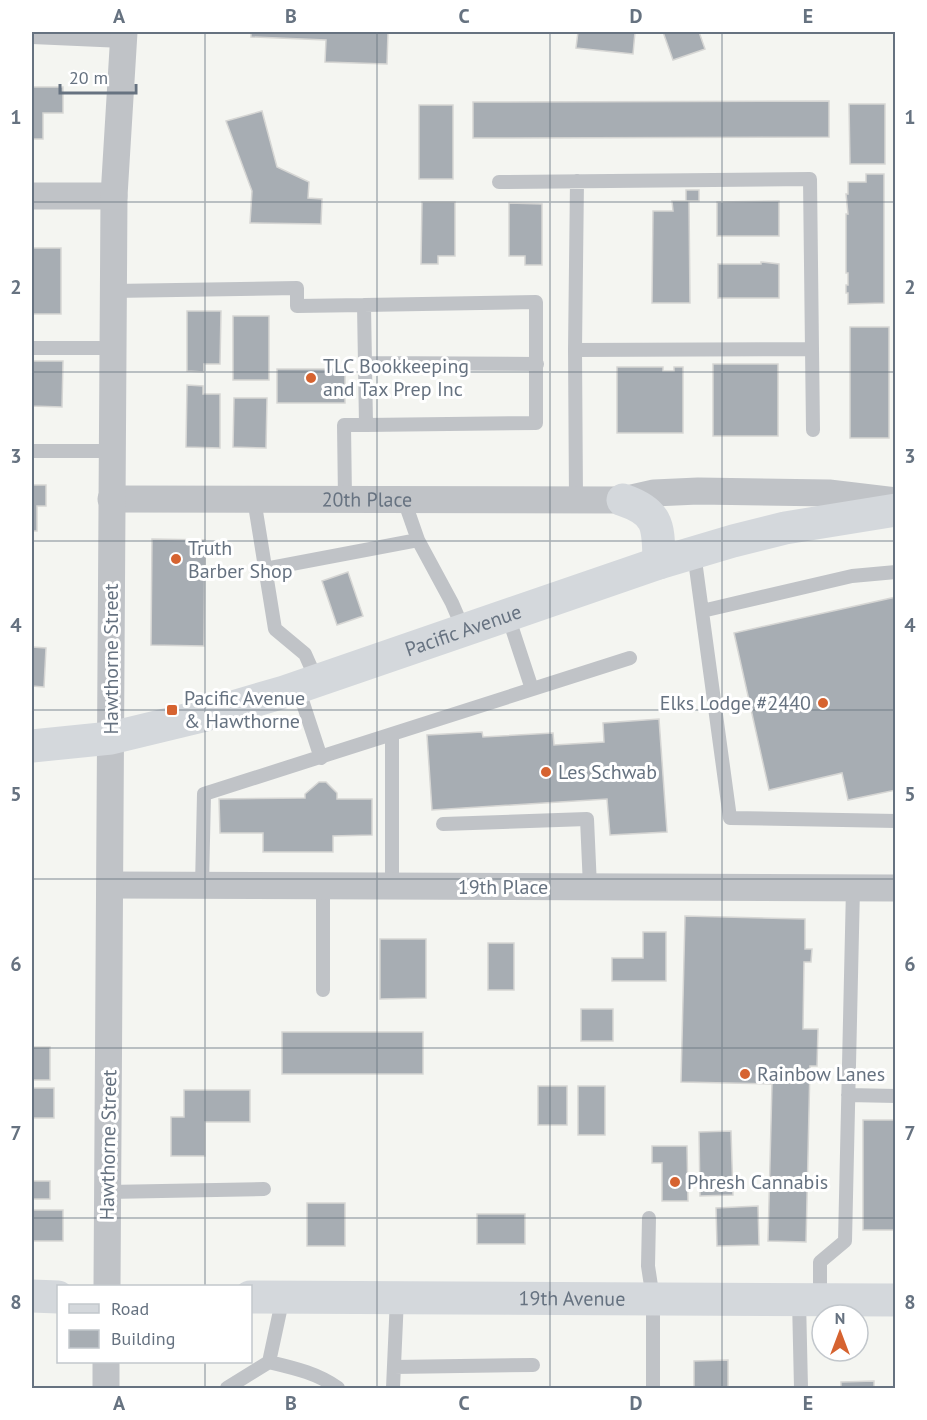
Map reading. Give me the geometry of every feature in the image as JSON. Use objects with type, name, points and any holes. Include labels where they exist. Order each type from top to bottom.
[{"type":"main road","name":"20th Place","points":[[623,500],[641,506],[655,523],[659,563]]},
{"type":"main road","name":"Pacific Avenue","points":[[32,746],[111,738],[202,716],[308,685],[659,563],[785,528],[896,510]]},
{"type":"main road","points":[[32,1296],[57,1297]]},
{"type":"main road","name":"19th Avenue","points":[[252,1297],[896,1300]]},
{"type":"street","name":"Hawthorne Street","points":[[107,1285],[114,196],[124,36]]},
{"type":"street","points":[[32,196],[114,196]]},
{"type":"street","name":"20th Place","points":[[111,499],[623,500],[654,492],[698,491],[829,493],[896,501]]},
{"type":"street","name":"19th Place","points":[[110,885],[896,888]]},
{"type":"street","points":[[106,1363],[106,1389]]},
{"type":"lane","points":[[32,37],[124,36]]},
{"type":"lane","points":[[499,182],[810,179],[813,430]]},
{"type":"lane","points":[[576,500],[577,181]]},
{"type":"lane","points":[[113,291],[297,288],[297,306],[536,302],[536,423],[344,425],[345,499]]},
{"type":"lane","points":[[363,304],[366,425]]},
{"type":"lane","points":[[32,348],[113,348]]},
{"type":"lane","points":[[575,350],[812,349]]},
{"type":"lane","points":[[365,363],[537,364]]},
{"type":"lane","points":[[32,451],[112,451]]},
{"type":"lane","points":[[254,499],[275,629],[304,654],[321,758]]},
{"type":"lane","points":[[404,500],[418,540],[452,603],[464,631]]},
{"type":"lane","points":[[265,569],[418,540]]},
{"type":"lane","points":[[694,553],[730,818],[896,821]]},
{"type":"lane","points":[[702,611],[852,576],[896,572]]},
{"type":"lane","points":[[508,616],[532,689]]},
{"type":"lane","points":[[202,886],[204,794],[630,658]]},
{"type":"lane","points":[[392,735],[392,886]]},
{"type":"lane","points":[[443,824],[587,819],[590,887]]},
{"type":"lane","points":[[323,886],[323,990]]},
{"type":"lane","points":[[801,1389],[809,1300],[820,1262],[844,1240],[853,888]]},
{"type":"lane","points":[[848,1095],[896,1096]]},
{"type":"lane","points":[[108,1192],[264,1189]]},
{"type":"lane","points":[[650,1218],[648,1266],[653,1299],[653,1389]]},
{"type":"lane","points":[[227,1389],[269,1362],[283,1297]]},
{"type":"lane","points":[[393,1389],[397,1298]]},
{"type":"lane","points":[[269,1362],[303,1370],[324,1378],[338,1389]]},
{"type":"lane","points":[[394,1367],[533,1365]]},
{"type":"building","points":[[251,32],[388,32],[387,64],[325,62],[326,40],[251,37]]},
{"type":"building","points":[[578,32],[635,32],[633,54],[576,48]]},
{"type":"building","points":[[663,32],[699,32],[705,49],[673,60]]},
{"type":"building","points":[[32,87],[63,87],[63,113],[43,113],[43,139],[32,139]]},
{"type":"building","points":[[829,101],[829,137],[473,138],[473,102]]},
{"type":"building","points":[[849,104],[885,104],[885,164],[850,164]]},
{"type":"building","points":[[419,105],[453,105],[453,179],[419,179]]},
{"type":"building","points":[[262,111],[277,167],[309,182],[308,198],[322,199],[321,224],[250,223],[252,191],[226,121]]},
{"type":"building","points":[[866,174],[884,174],[884,303],[848,304],[846,194],[848,194],[848,182],[866,182]]},
{"type":"building","points":[[686,190],[699,190],[699,201],[686,201]]},
{"type":"building","points":[[672,201],[689,201],[690,303],[652,303],[653,211],[673,211]]},
{"type":"building","points":[[779,201],[779,236],[717,236],[717,202]]},
{"type":"building","points":[[422,202],[455,202],[455,256],[438,256],[438,264],[421,264]]},
{"type":"building","points":[[509,203],[542,204],[542,265],[525,265],[525,256],[509,256]]},
{"type":"building","points":[[32,248],[61,248],[61,314],[32,314]]},
{"type":"building","points":[[761,262],[779,264],[779,298],[718,298],[718,264],[761,264]]},
{"type":"building","points":[[187,311],[221,311],[220,364],[204,364],[204,372],[187,371]]},
{"type":"building","points":[[233,316],[269,316],[269,380],[233,380]]},
{"type":"building","points":[[850,327],[889,327],[889,438],[850,438]]},
{"type":"building","points":[[32,361],[63,361],[62,407],[32,406]]},
{"type":"building","points":[[713,364],[778,364],[778,436],[713,436]]},
{"type":"building","points":[[617,367],[663,367],[663,371],[674,371],[674,367],[683,367],[683,433],[617,433]]},
{"type":"building","name":"TLC Bookkeeping and Tax Prep Inc","points":[[277,369],[345,369],[345,403],[277,403]]},
{"type":"building","points":[[187,385],[203,386],[203,394],[220,394],[220,448],[186,447]]},
{"type":"building","points":[[234,398],[267,398],[266,448],[233,447]]},
{"type":"building","points":[[32,485],[46,485],[46,506],[37,506],[37,531],[32,531]]},
{"type":"building","points":[[152,539],[205,540],[204,646],[151,645]]},
{"type":"building","points":[[348,572],[363,616],[337,625],[322,581]]},
{"type":"building","name":"Elks Lodge #2440","points":[[896,597],[896,790],[848,800],[842,773],[769,790],[734,633]]},
{"type":"building","points":[[32,647],[46,648],[44,687],[32,686]]},
{"type":"building","name":"Les Schwab","points":[[659,719],[667,832],[610,835],[607,799],[432,810],[427,735],[482,732],[483,737],[553,733],[554,745],[604,742],[603,723]]},
{"type":"building","points":[[319,782],[326,782],[337,793],[337,799],[372,799],[372,835],[333,836],[333,852],[263,852],[263,833],[220,833],[219,799],[305,798],[305,794]]},
{"type":"building","name":"Rainbow Lanes","points":[[685,916],[805,919],[805,949],[812,949],[811,962],[804,962],[803,1029],[818,1029],[817,1066],[810,1066],[806,1242],[768,1241],[772,1084],[681,1082]]},
{"type":"building","points":[[643,932],[666,932],[666,981],[612,981],[612,958],[643,958]]},
{"type":"building","points":[[380,939],[426,939],[426,998],[380,999]]},
{"type":"building","points":[[488,943],[514,943],[514,990],[488,990]]},
{"type":"building","points":[[581,1009],[613,1009],[613,1041],[581,1041]]},
{"type":"building","points":[[282,1032],[423,1032],[423,1074],[282,1074]]},
{"type":"building","points":[[32,1047],[50,1047],[50,1080],[32,1080]]},
{"type":"building","points":[[538,1086],[567,1086],[567,1125],[538,1125]]},
{"type":"building","points":[[578,1086],[605,1086],[605,1135],[578,1135]]},
{"type":"building","points":[[32,1088],[54,1088],[54,1118],[32,1118]]},
{"type":"building","points":[[184,1090],[250,1090],[250,1122],[205,1122],[205,1156],[171,1156],[171,1117],[184,1117]]},
{"type":"building","points":[[863,1120],[896,1120],[896,1230],[863,1230]]},
{"type":"building","points":[[731,1131],[733,1195],[700,1196],[699,1132]]},
{"type":"building","name":"Phresh Cannabis","points":[[652,1146],[687,1146],[688,1201],[662,1201],[662,1163],[652,1163]]},
{"type":"building","points":[[33,1181],[50,1181],[50,1199],[33,1199]]},
{"type":"building","points":[[307,1203],[345,1203],[345,1246],[307,1246]]},
{"type":"building","points":[[758,1206],[759,1245],[717,1246],[716,1208]]},
{"type":"building","points":[[32,1210],[63,1210],[63,1241],[32,1241]]},
{"type":"building","points":[[477,1214],[525,1214],[525,1244],[477,1244]]},
{"type":"building","points":[[728,1360],[728,1388],[694,1388],[694,1361]]},
{"type":"building","points":[[874,1381],[874,1388],[841,1388],[841,1382]]},
{"type":"place","name":"TLC Bookkeeping and Tax Prep Inc","points":[[311,378]]},
{"type":"place","name":"Truth Barber Shop","points":[[176,559]]},
{"type":"place","name":"Elks Lodge #2440","points":[[823,703]]},
{"type":"place","name":"Pacific Avenue & Hawthorne","points":[[172,710]]},
{"type":"place","name":"Les Schwab","points":[[546,772]]},
{"type":"place","name":"Rainbow Lanes","points":[[745,1074]]},
{"type":"place","name":"Phresh Cannabis","points":[[675,1182]]}]
